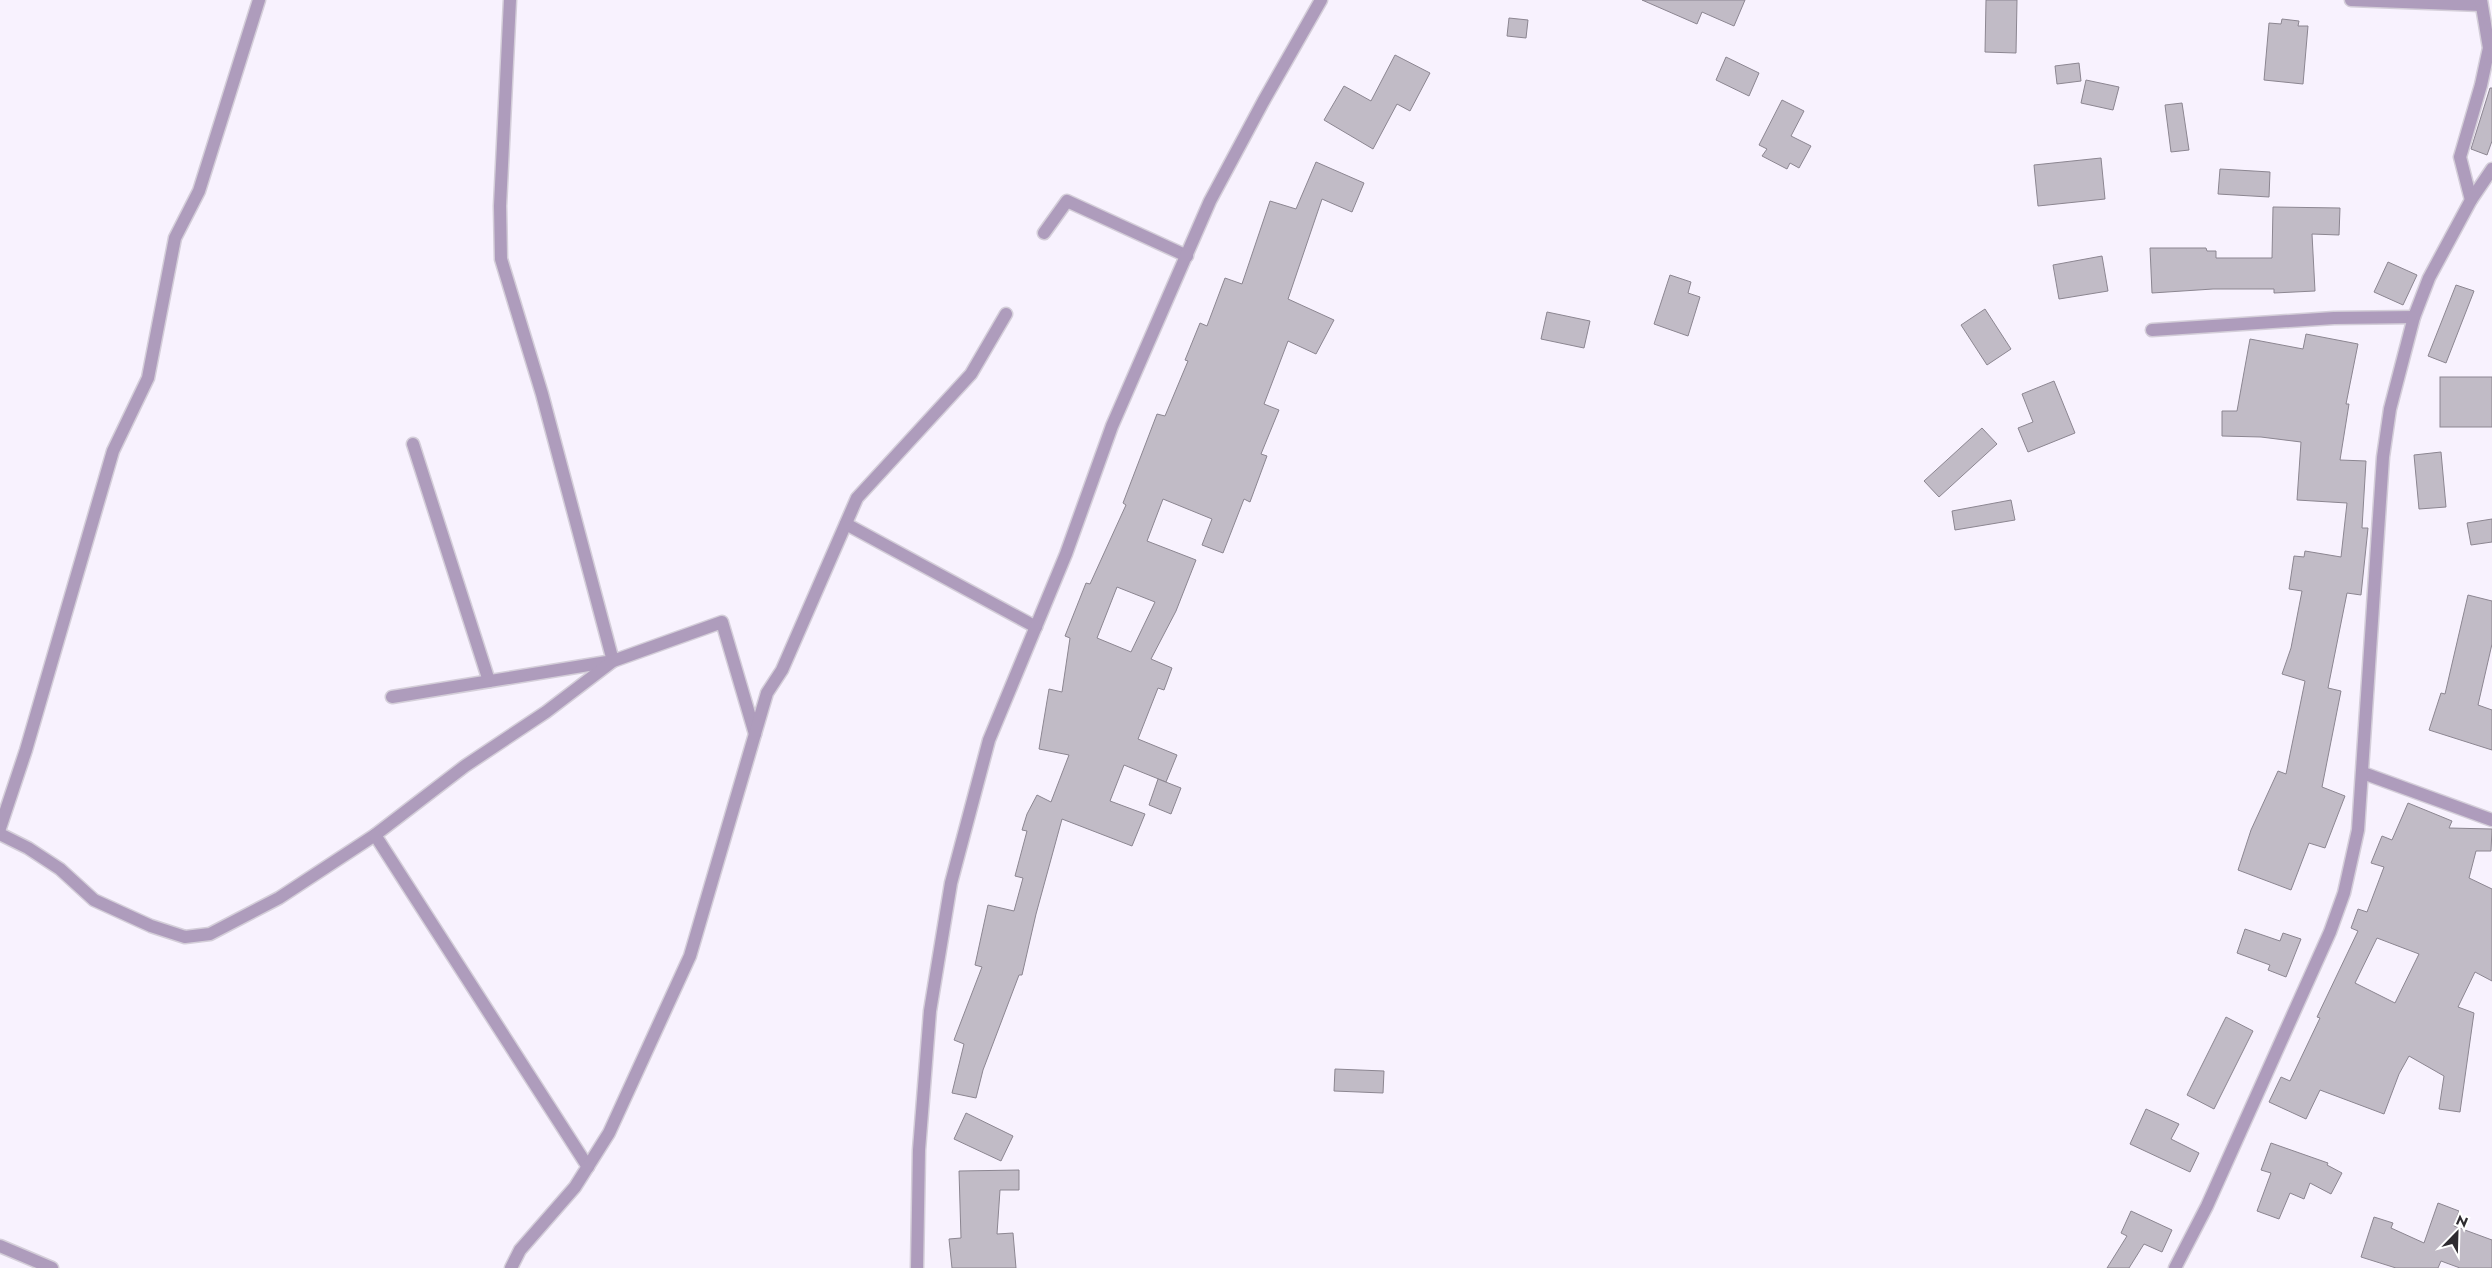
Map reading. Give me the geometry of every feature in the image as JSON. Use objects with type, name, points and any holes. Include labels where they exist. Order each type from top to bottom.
[{"type":"street","points":[[0,828],[26,750],[113,451],[148,378],[175,238],[199,191],[259,0]]},
{"type":"street","points":[[510,0],[500,206],[501,259],[542,394],[613,661]]},
{"type":"street","points":[[917,1268],[919,1150],[930,1011],[951,883],[990,740],[1066,554],[1112,426],[1210,202],[1262,102],[1322,0]]},
{"type":"street","points":[[2351,0],[2481,3],[2490,48],[2460,157],[2471,200]]},
{"type":"street","points":[[2175,1268],[2207,1206],[2330,932],[2344,893],[2352,860],[2363,773],[2383,457],[2390,409],[2414,317],[2429,278],[2471,200],[2492,169]]},
{"type":"street","points":[[1044,233],[1067,201],[1187,256]]},
{"type":"street","points":[[511,1268],[520,1250],[575,1187],[609,1133],[690,956],[767,693],[782,670],[857,498],[970,374],[1006,314]]},
{"type":"street","points":[[2152,330],[2334,318],[2414,317]]},
{"type":"street","points":[[413,444],[488,681]]},
{"type":"street","points":[[846,524],[1036,627]]},
{"type":"street","points":[[392,697],[613,661],[722,622],[755,734]]},
{"type":"street","points":[[0,834],[60,869],[94,900],[151,926],[185,937],[210,934],[279,898],[375,835],[465,766],[546,712],[613,661]]},
{"type":"street","points":[[2363,773],[2492,820]]},
{"type":"street","points":[[375,835],[588,1167]]},
{"type":"street","points":[[0,1246],[52,1268]]},
{"type":"building","points":[[1642,0],[1745,0],[1734,26],[1702,12],[1697,24]]},
{"type":"building","points":[[1986,0],[2017,0],[2016,53],[1985,52]]},
{"type":"building","points":[[1509,18],[1528,20],[1526,38],[1507,36]]},
{"type":"building","points":[[2282,19],[2299,21],[2298,26],[2308,26],[2303,84],[2264,80],[2269,23],[2281,24]]},
{"type":"building","points":[[1395,55],[1430,73],[1410,111],[1397,104],[1373,149],[1324,120],[1344,86],[1371,101]]},
{"type":"building","points":[[1726,57],[1759,73],[1749,96],[1716,80]]},
{"type":"building","points":[[2079,63],[2081,81],[2057,84],[2055,66]]},
{"type":"building","points":[[2086,80],[2119,87],[2113,110],[2081,103]]},
{"type":"building","points":[[2490,88],[2492,88],[2492,141],[2487,155],[2471,149]]},
{"type":"building","points":[[1782,100],[1804,111],[1791,136],[1811,146],[1799,168],[1790,163],[1787,169],[1762,156],[1767,149],[1759,145]]},
{"type":"building","points":[[2182,103],[2189,150],[2171,152],[2165,105]]},
{"type":"building","points":[[2101,158],[2105,199],[2038,206],[2034,165]]},
{"type":"building","points":[[1316,162],[1364,183],[1352,212],[1322,199],[1288,299],[1334,320],[1316,354],[1288,341],[1264,404],[1279,410],[1261,454],[1267,456],[1250,502],[1244,499],[1223,553],[1202,545],[1212,519],[1163,499],[1147,541],[1196,560],[1176,611],[1151,659],[1172,668],[1164,690],[1158,688],[1138,739],[1177,755],[1166,782],[1124,765],[1110,801],[1145,814],[1132,846],[1062,819],[1036,914],[1022,975],[1019,975],[983,1070],[976,1098],[952,1093],[964,1044],[954,1040],[982,967],[975,965],[988,905],[1014,911],[1023,878],[1015,876],[1027,831],[1022,830],[1027,814],[1037,795],[1051,802],[1069,755],[1039,749],[1049,689],[1062,692],[1070,638],[1065,636],[1086,583],[1090,584],[1126,505],[1123,503],[1157,414],[1165,416],[1188,361],[1185,360],[1200,323],[1207,326],[1225,278],[1242,284],[1270,201],[1296,209]],"holes":[[[1117,587],[1155,602],[1131,652],[1097,638]]]},
{"type":"building","points":[[2220,169],[2270,172],[2269,197],[2218,194]]},
{"type":"building","points":[[2273,207],[2340,208],[2339,235],[2312,234],[2315,291],[2274,293],[2274,289],[2213,289],[2152,293],[2150,248],[2206,248],[2207,251],[2216,251],[2216,258],[2272,258]]},
{"type":"building","points":[[2102,256],[2108,291],[2059,299],[2053,265]]},
{"type":"building","points":[[2388,262],[2417,275],[2403,305],[2374,292]]},
{"type":"building","points":[[1670,275],[1691,282],[1688,293],[1700,297],[1688,336],[1654,324]]},
{"type":"building","points":[[2456,285],[2474,291],[2446,363],[2428,356]]},
{"type":"building","points":[[1985,309],[2011,349],[1987,365],[1961,325]]},
{"type":"building","points":[[1547,312],[1590,321],[1584,348],[1541,339]]},
{"type":"building","points":[[2306,334],[2358,344],[2346,404],[2349,404],[2340,460],[2366,461],[2362,528],[2368,528],[2361,595],[2347,593],[2328,688],[2341,691],[2322,787],[2345,796],[2325,848],[2309,843],[2291,890],[2238,870],[2251,830],[2278,771],[2286,774],[2305,681],[2282,674],[2291,648],[2302,591],[2289,589],[2294,556],[2304,557],[2305,551],[2341,557],[2347,503],[2297,500],[2301,442],[2261,437],[2222,436],[2222,411],[2237,411],[2250,339],[2303,349]]},
{"type":"building","points":[[2440,377],[2492,377],[2492,427],[2440,427]]},
{"type":"building","points":[[2054,381],[2075,433],[2028,452],[2018,428],[2033,422],[2022,394]]},
{"type":"building","points":[[1982,428],[1997,444],[1939,497],[1924,481]]},
{"type":"building","points":[[2441,452],[2446,507],[2419,509],[2414,455]]},
{"type":"building","points":[[2011,500],[2015,520],[1955,530],[1952,511]]},
{"type":"building","points":[[2492,519],[2492,542],[2471,545],[2467,523]]},
{"type":"building","points":[[2468,595],[2492,601],[2492,644],[2478,705],[2492,710],[2492,750],[2429,730],[2441,693],[2445,694]]},
{"type":"building","points":[[1158,779],[1181,788],[1171,814],[1149,805]]},
{"type":"building","points":[[2408,803],[2452,821],[2449,828],[2492,829],[2491,851],[2476,851],[2469,878],[2492,889],[2492,981],[2475,972],[2458,1007],[2474,1013],[2460,1112],[2439,1109],[2444,1076],[2409,1056],[2399,1074],[2384,1114],[2320,1090],[2306,1119],[2269,1102],[2281,1077],[2290,1081],[2320,1018],[2317,1017],[2358,931],[2351,928],[2358,909],[2367,912],[2384,867],[2371,863],[2382,836],[2392,840]],"holes":[[[2377,938],[2419,954],[2395,1003],[2355,983]]]},
{"type":"building","points":[[2245,929],[2280,941],[2283,933],[2301,939],[2286,977],[2268,970],[2270,965],[2237,953]]},
{"type":"building","points":[[2226,1017],[2253,1031],[2214,1109],[2187,1095]]},
{"type":"building","points":[[1335,1069],[1384,1071],[1383,1093],[1334,1091]]},
{"type":"building","points":[[2146,1109],[2179,1124],[2171,1139],[2199,1153],[2190,1172],[2130,1144]]},
{"type":"building","points":[[966,1113],[1013,1136],[1001,1161],[954,1139]]},
{"type":"building","points":[[2271,1143],[2328,1163],[2327,1165],[2342,1173],[2331,1194],[2310,1183],[2304,1199],[2290,1193],[2279,1219],[2257,1211],[2271,1173],[2261,1170]]},
{"type":"building","points":[[1019,1170],[1019,1190],[1000,1190],[997,1234],[1013,1233],[1016,1268],[952,1268],[949,1239],[961,1238],[959,1171]]},
{"type":"building","points":[[2438,1203],[2459,1211],[2454,1226],[2492,1240],[2492,1268],[2460,1268],[2441,1261],[2438,1268],[2396,1268],[2361,1257],[2374,1217],[2393,1223],[2391,1228],[2424,1243]]},
{"type":"building","points":[[2131,1211],[2172,1230],[2162,1252],[2144,1244],[2129,1268],[2107,1268],[2127,1236],[2121,1233]]}]
